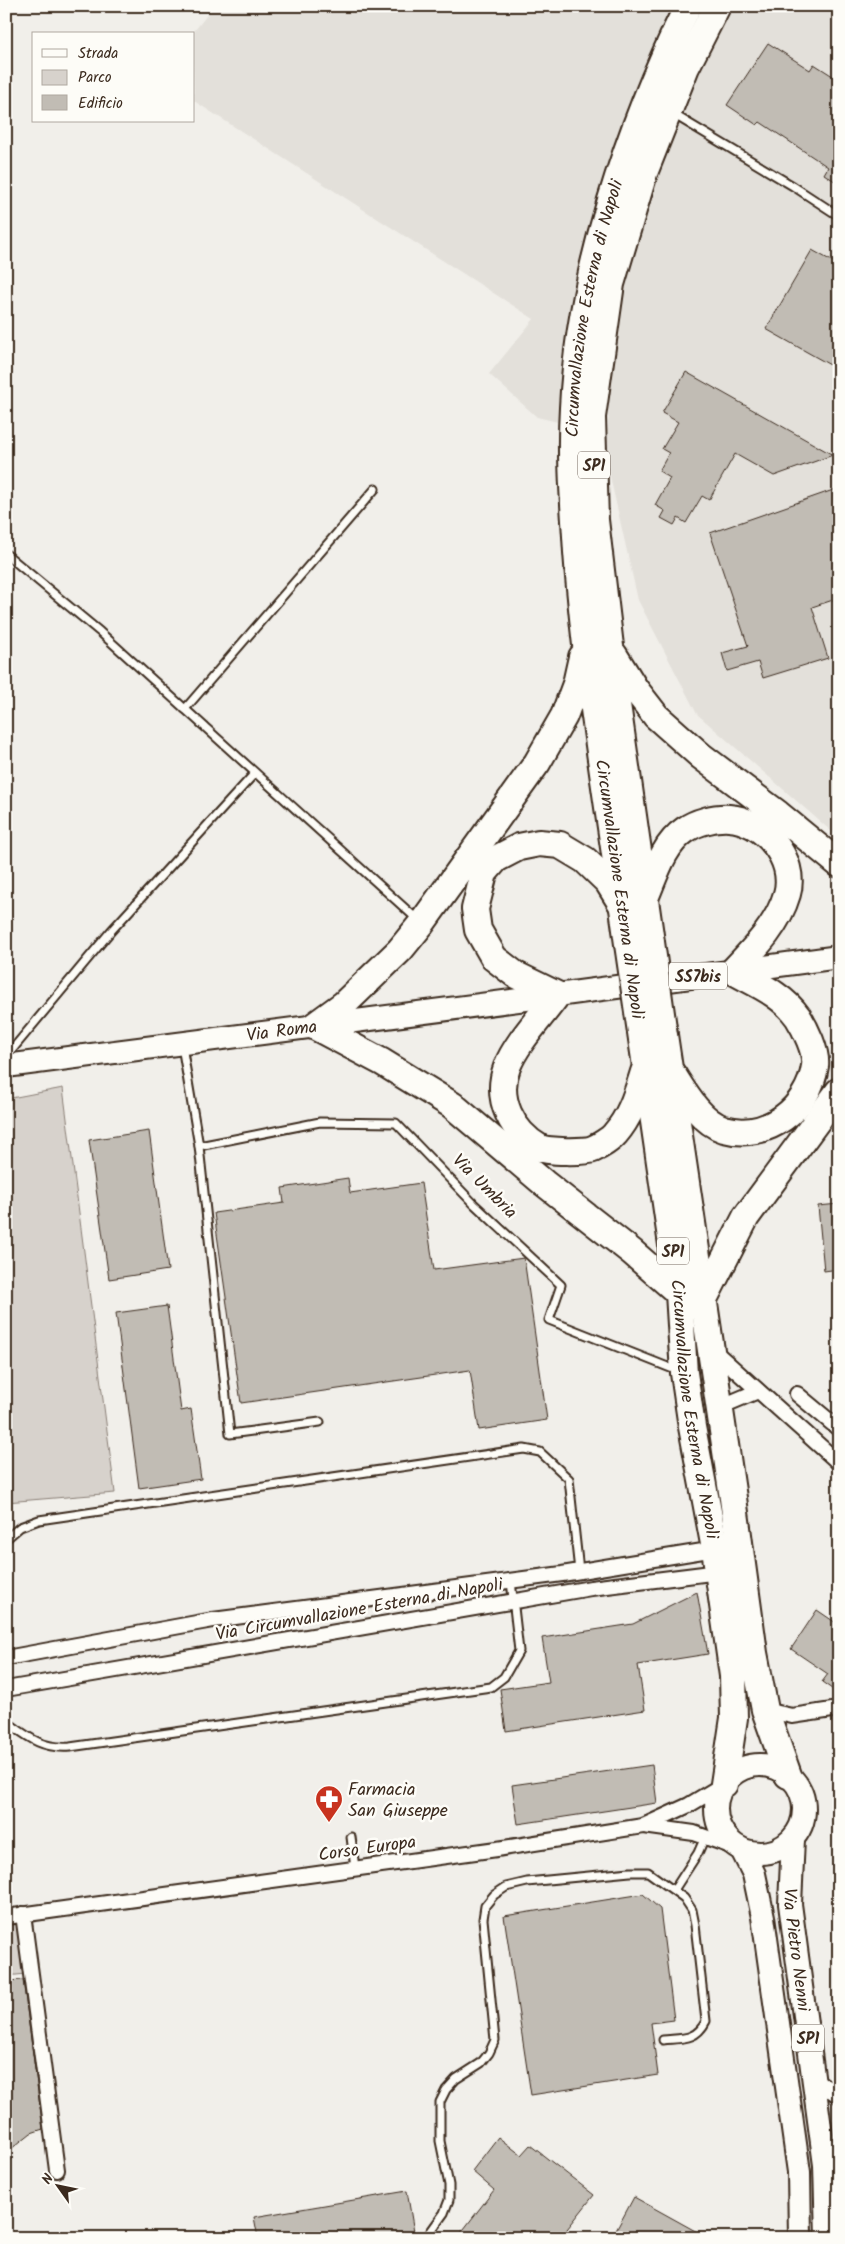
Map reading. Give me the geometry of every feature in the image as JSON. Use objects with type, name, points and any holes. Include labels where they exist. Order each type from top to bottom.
[{"type":"highway","name":"Circumvallazione Esterna di Napoli","points":[[634,902],[585,644],[572,484],[573,406],[578,350],[598,251],[612,199],[629,146],[651,90],[673,36],[688,6]]},
{"type":"highway","name":"Circumvallazione Esterna di Napoli","points":[[717,6],[686,67],[644,173],[611,284],[592,416],[595,520],[610,650],[634,902],[653,1037],[704,1299],[754,1654],[765,1710],[788,1775]]},
{"type":"highway","points":[[585,644],[576,684],[564,716],[536,763],[422,923],[400,950],[344,1004],[314,1026],[382,1062],[452,1105],[544,1183],[632,1252],[679,1292]]},
{"type":"highway","points":[[610,650],[635,689],[656,716],[701,756],[778,814],[839,864]]},
{"type":"highway","points":[[729,818],[750,825],[767,835],[781,853],[789,872],[788,892],[780,913],[767,934],[733,971],[776,994],[797,1016],[809,1036],[816,1064],[807,1094],[790,1115],[771,1126],[747,1132],[723,1129],[706,1119],[685,1094],[658,1068],[615,1134],[592,1150],[542,1149],[525,1136],[510,1120],[502,1095],[506,1067],[521,1043],[557,995],[516,975],[494,958],[478,930],[475,909],[484,874],[496,859],[519,847],[539,843],[560,845],[585,860],[608,882],[634,902],[668,846],[685,830],[704,821],[729,818]]},
{"type":"highway","name":"Circumvallazione Esterna di Napoli","points":[[658,1068],[679,1292],[684,1373],[692,1427],[717,1560],[733,1676],[734,1718],[724,1784]]},
{"type":"highway","points":[[704,1299],[746,1217],[839,1091]]},
{"type":"main road","name":"SS7bis","points":[[557,995],[839,957]]},
{"type":"main road","name":"Via Roma","points":[[6,1066],[557,995]]},
{"type":"main road","points":[[761,1765],[788,1775],[798,1785],[803,1799],[804,1813],[801,1827],[793,1839],[782,1848],[769,1853],[755,1853],[742,1850],[722,1833],[717,1821],[718,1795],[724,1784],[734,1773],[747,1767],[761,1765]]},
{"type":"main road","name":"Via Pietro Nenni","points":[[793,1839],[790,1904],[825,2165],[827,2238]]},
{"type":"main road","name":"Via Pietro Nenni","points":[[742,1850],[754,1874],[762,1917],[799,2172],[800,2238]]},
{"type":"street","points":[[711,1349],[839,1463]]},
{"type":"street","points":[[720,1407],[758,1391]]},
{"type":"street","points":[[797,1394],[839,1429]]},
{"type":"street","name":"Via Circumvallazione Esterna di Napoli","points":[[6,1658],[213,1620],[579,1571],[717,1560]]},
{"type":"street","name":"Via Circumvallazione Esterna di Napoli","points":[[6,1689],[591,1588],[717,1560]]},
{"type":"street","points":[[765,1710],[792,1716],[839,1710]]},
{"type":"street","name":"Corso Europa","points":[[6,1917],[643,1826],[689,1805],[724,1784]]},
{"type":"street","points":[[643,1826],[694,1833],[742,1850]]},
{"type":"street","points":[[23,1914],[57,2170]]},
{"type":"street","points":[[814,2078],[839,2096]]},
{"type":"lane","points":[[668,112],[793,186],[839,216]]},
{"type":"lane","points":[[185,709],[375,489]]},
{"type":"lane","points":[[6,554],[100,632],[422,923]]},
{"type":"lane","points":[[6,1057],[111,931],[255,773]]},
{"type":"lane","points":[[182,1043],[199,1146],[230,1434],[320,1422]]},
{"type":"lane","name":"Via Umbria","points":[[199,1146],[320,1122],[396,1123],[474,1204],[561,1285],[549,1320],[684,1373]]},
{"type":"lane","points":[[6,1538],[20,1527],[39,1520],[524,1449],[540,1452],[570,1479],[579,1571]]},
{"type":"lane","points":[[6,1720],[36,1741],[53,1748],[70,1747],[491,1687],[504,1677],[519,1651],[511,1581]]},
{"type":"lane","points":[[351,1837],[355,1868]]},
{"type":"lane","points":[[674,1890],[698,1853],[705,1837]]},
{"type":"lane","points":[[426,2238],[444,2213],[449,2200],[449,2185],[440,2141],[440,2102],[446,2090],[456,2079],[481,2063],[495,2040],[482,1919],[485,1906],[494,1895],[506,1887],[527,1882],[648,1872],[684,1898],[692,1910],[706,2021],[702,2030],[692,2038],[663,2040]]},
{"type":"shaded area","points":[[214,6],[674,6],[562,423],[537,417],[489,374],[534,319],[195,102],[194,32]]},
{"type":"shaded area","points":[[729,6],[839,6],[839,838],[697,714],[638,600],[607,463],[610,377],[621,283],[653,178],[692,81]]},
{"type":"green space","points":[[63,1088],[115,1493],[6,1502],[6,1099]]},
{"type":"green space","points":[[19,1921],[26,1974],[6,1976],[6,1923]]},
{"type":"building","points":[[768,43],[810,70],[814,64],[839,80],[839,184],[824,174],[828,167],[760,122],[757,125],[727,105]]},
{"type":"building","points":[[812,250],[839,265],[839,370],[766,329]]},
{"type":"building","points":[[686,372],[833,455],[774,476],[735,454],[709,500],[702,496],[686,523],[678,518],[674,525],[661,518],[665,511],[655,505],[670,478],[659,471],[669,453],[662,449],[678,422],[662,413]]},
{"type":"building","points":[[839,488],[839,598],[812,607],[828,658],[763,678],[758,662],[727,671],[722,653],[748,646],[710,533]]},
{"type":"building","points":[[149,1131],[168,1270],[109,1279],[89,1140]]},
{"type":"building","points":[[348,1178],[350,1193],[421,1183],[434,1270],[524,1258],[547,1420],[479,1430],[470,1370],[241,1403],[214,1213],[284,1203],[282,1188]]},
{"type":"building","points":[[839,1204],[839,1269],[824,1271],[818,1206]]},
{"type":"building","points":[[167,1306],[181,1411],[191,1409],[201,1479],[139,1488],[116,1313]]},
{"type":"building","points":[[697,1592],[708,1654],[638,1665],[645,1710],[506,1731],[500,1689],[549,1682],[542,1638],[633,1624]]},
{"type":"building","points":[[817,1610],[839,1625],[839,1694],[822,1682],[828,1674],[791,1649]]},
{"type":"building","points":[[652,1765],[657,1803],[518,1824],[512,1785]]},
{"type":"building","points":[[643,1894],[660,1909],[674,2020],[651,2023],[658,2075],[531,2095],[504,1916]]},
{"type":"building","points":[[23,1980],[43,2129],[31,2133],[6,2153],[6,1981]]},
{"type":"building","points":[[498,2137],[521,2155],[530,2145],[594,2195],[560,2238],[457,2238],[494,2190],[472,2171]]},
{"type":"building","points":[[407,2191],[415,2238],[258,2238],[254,2217]]},
{"type":"building","points":[[634,2197],[708,2238],[612,2238]]},
{"type":"place","name":"Farmacia San Giuseppe","points":[[329,1823]]}]
